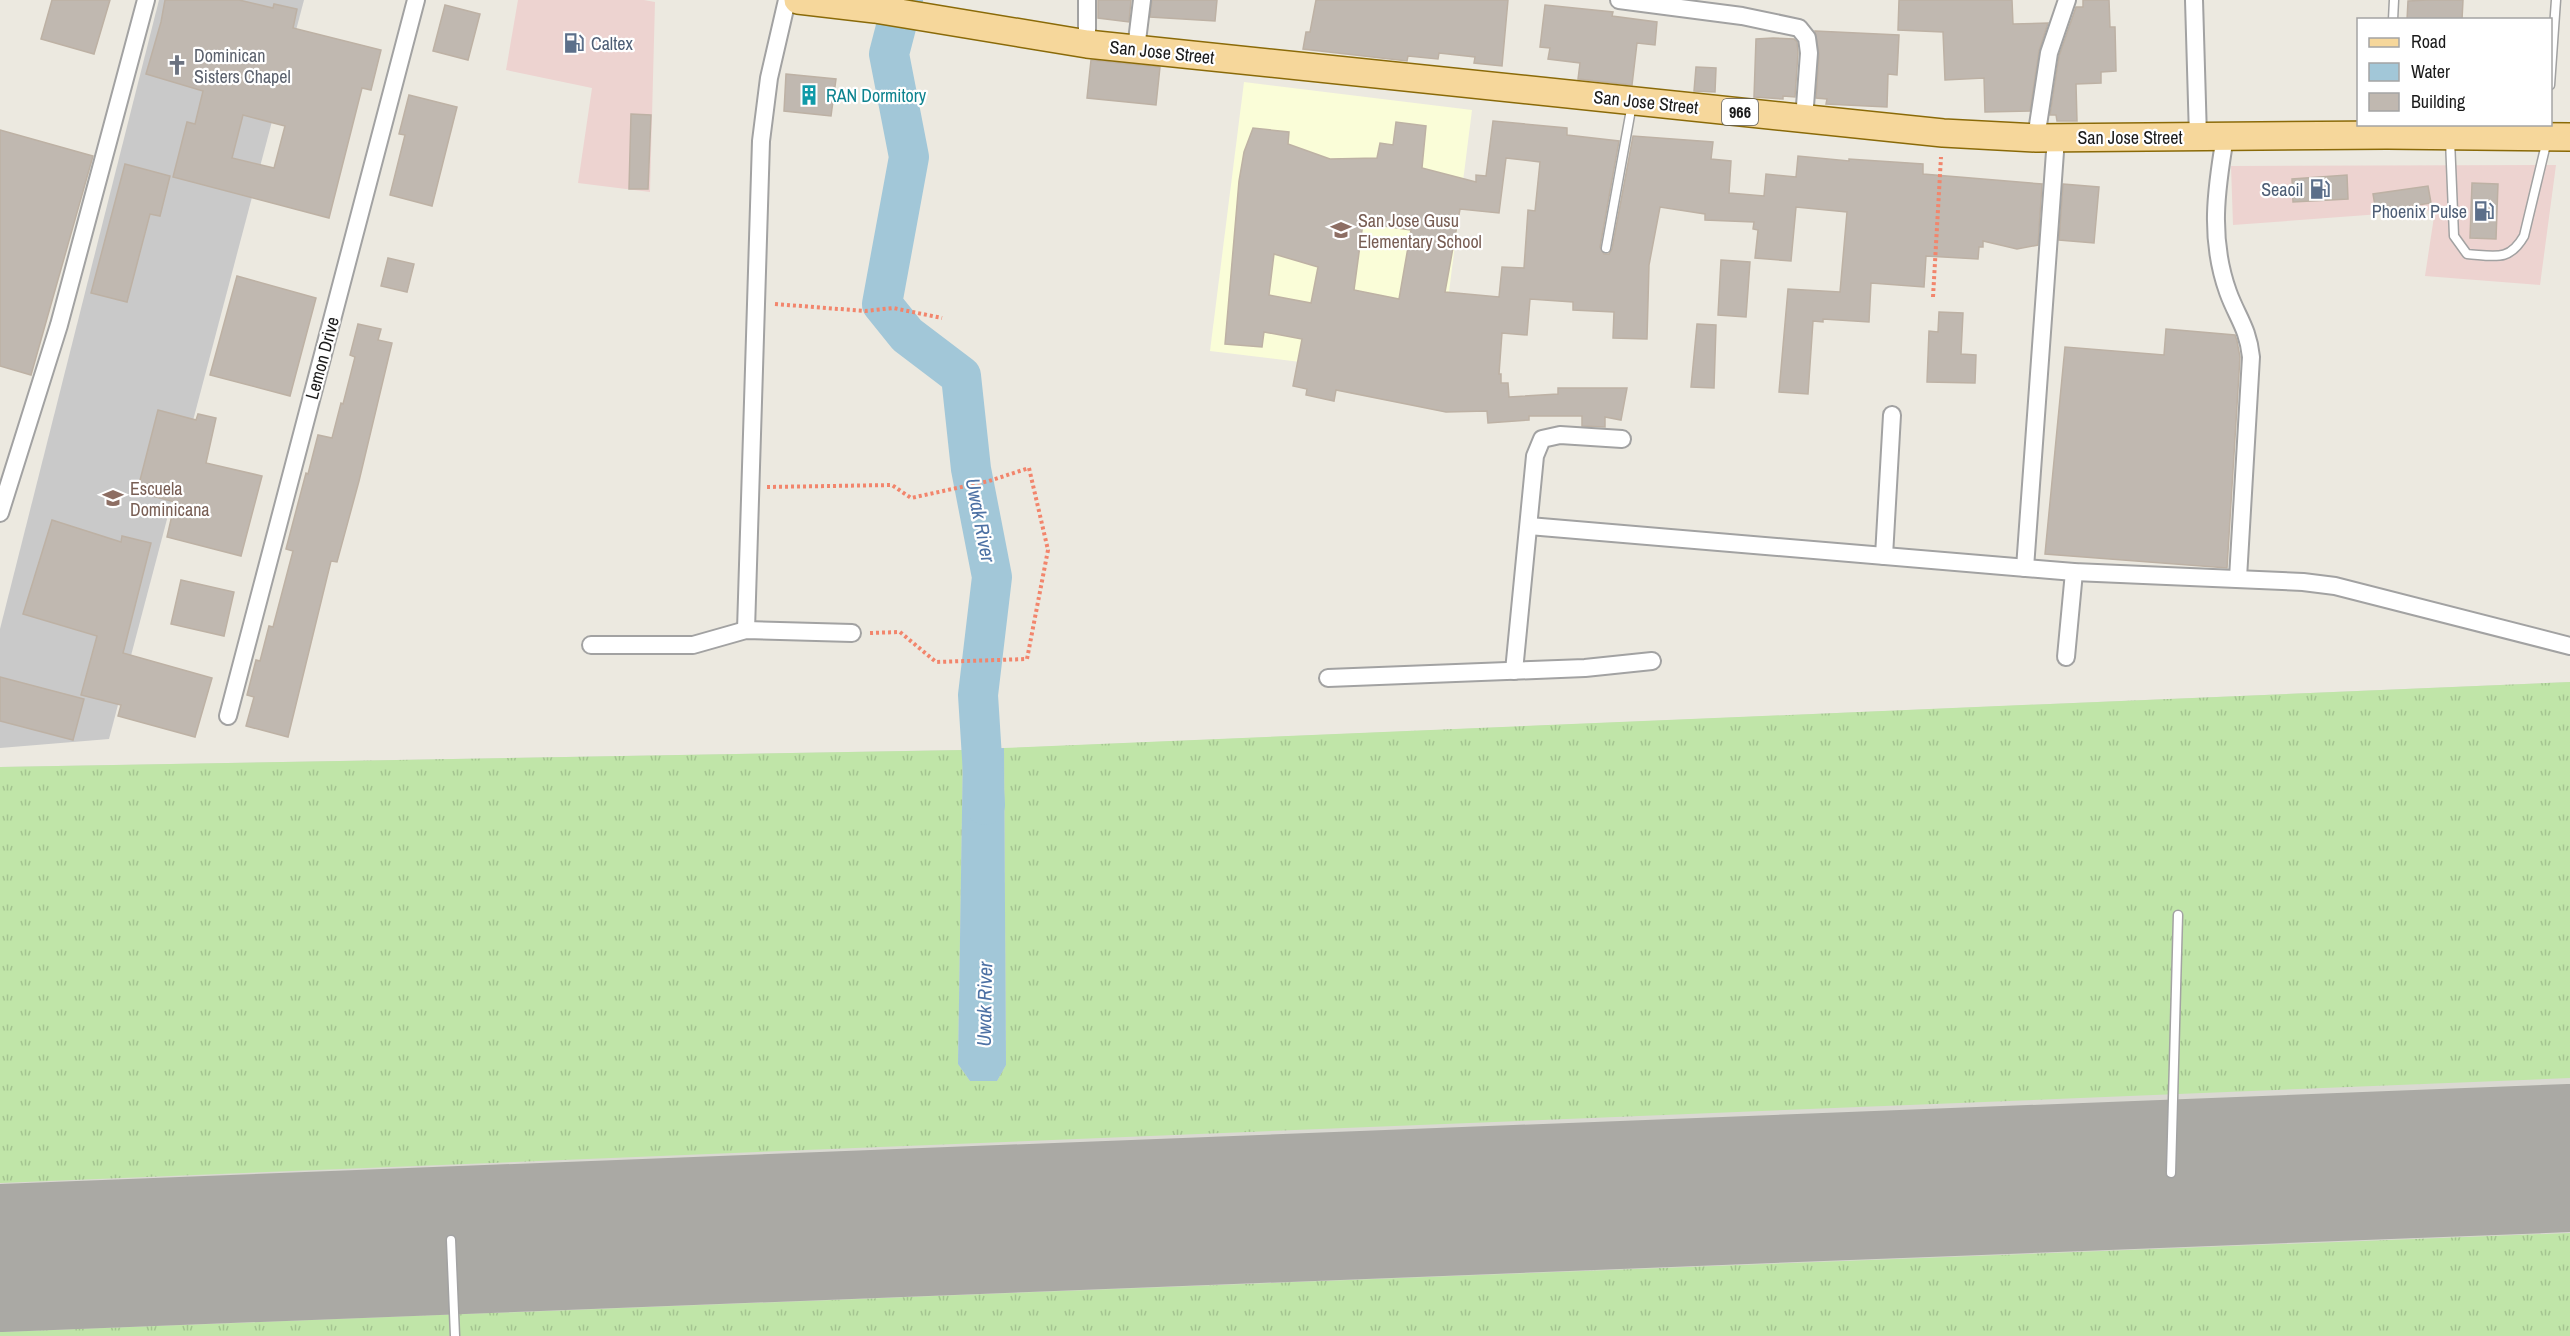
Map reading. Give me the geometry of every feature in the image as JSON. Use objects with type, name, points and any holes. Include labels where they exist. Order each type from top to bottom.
[{"type":"main road","name":"San Jose Street","points":[[798,0],[875,9],[1087,44],[1943,133],[2046,138],[2225,137],[2387,130],[2450,135],[2555,133]]},
{"type":"street","points":[[0,513],[59,325],[146,0]]},
{"type":"street","name":"Lemon Drive","points":[[228,716],[416,0]]},
{"type":"street","points":[[746,630],[761,141],[770,78],[787,0]]},
{"type":"street","points":[[1087,0],[1087,44]]},
{"type":"street","points":[[1136,49],[1142,0]]},
{"type":"street","points":[[1619,0],[1743,8],[1799,28],[1807,38],[1809,52],[1804,119]]},
{"type":"street","points":[[2025,568],[2049,53],[2067,0]]},
{"type":"street","points":[[2194,0],[2198,137]]},
{"type":"street","points":[[2225,137],[2216,192],[2214,222],[2218,259],[2228,294],[2245,324],[2251,357],[2238,578]]},
{"type":"street","points":[[1884,556],[1892,415]]},
{"type":"street","points":[[1514,671],[1535,456],[1542,439],[1560,435],[1622,439]]},
{"type":"street","points":[[1529,526],[2074,572],[2238,578],[2335,586],[2570,646]]},
{"type":"street","points":[[2066,657],[2074,572]]},
{"type":"street","points":[[591,645],[693,645],[746,630],[852,633]]},
{"type":"street","points":[[1328,678],[1586,668],[1652,661]]},
{"type":"lane","points":[[2393,18],[2394,0]]},
{"type":"lane","points":[[2552,57],[2556,0]]},
{"type":"lane","points":[[1606,248],[1632,100]]},
{"type":"lane","points":[[2450,135],[2454,236],[2468,254],[2506,256],[2517,248],[2524,236],[2555,133]]},
{"type":"lane","points":[[2171,1173],[2178,915]]},
{"type":"lane","points":[[451,1240],[454,1336]]},
{"type":"path","points":[[1933,297],[1943,133]]},
{"type":"path","points":[[756,302],[865,311],[893,308],[942,318]]},
{"type":"path","points":[[751,488],[892,485],[911,498],[989,482],[1029,468],[1048,550],[1027,658],[936,662],[900,633],[852,633]]},
{"type":"shaded area","points":[[159,0],[304,0],[109,739],[0,748],[0,629]]},
{"type":"shaded area","points":[[518,0],[644,0],[655,2],[650,192],[578,183],[592,88],[506,70]]},
{"type":"shaded area","name":"San Jose Gusu Elementary School","points":[[1244,82],[1472,110],[1438,379],[1210,351]]},
{"type":"shaded area","points":[[2556,165],[2540,285],[2425,276],[2435,210],[2233,225],[2231,166]]},
{"type":"shaded area","points":[[2570,682],[2570,1336],[0,1336],[0,767],[963,750]]},
{"type":"green space","points":[[2570,682],[2570,1078],[0,1183],[0,767],[963,750],[958,1064],[970,1081],[997,1081],[1006,1065],[1004,748]]},
{"type":"green space","points":[[2570,1233],[2570,1336],[0,1336],[0,1332]]},
{"type":"water","points":[[1004,748],[1006,1065],[997,1081],[970,1081],[958,1064],[963,750]]},
{"type":"building","points":[[52,0],[110,0],[94,54],[41,39]]},
{"type":"building","points":[[165,0],[239,0],[273,8],[274,4],[297,9],[293,28],[381,50],[371,90],[362,88],[329,218],[173,177],[187,122],[195,124],[203,91],[146,74]],"holes":[[[243,115],[285,126],[274,168],[232,158]]]},
{"type":"building","points":[[1098,0],[1131,0],[1129,22],[1098,18]]},
{"type":"building","points":[[1152,0],[1217,0],[1215,21],[1150,17]]},
{"type":"building","points":[[1316,0],[1508,0],[1502,66],[1474,63],[1475,57],[1439,53],[1438,59],[1408,56],[1407,61],[1303,49],[1306,32],[1310,32]]},
{"type":"building","points":[[1899,0],[2012,0],[2013,24],[2048,23],[2039,51],[2030,111],[1985,112],[1984,78],[1945,80],[1943,32],[1898,30]]},
{"type":"building","points":[[2083,0],[2109,0],[2110,27],[2115,27],[2116,71],[2101,72],[2101,83],[2076,84],[2077,121],[2057,121],[2056,115],[2050,115],[2059,56],[2076,7],[2083,7]]},
{"type":"building","points":[[2463,0],[2462,18],[2407,18],[2408,1]]},
{"type":"building","points":[[445,5],[480,14],[468,60],[433,51]]},
{"type":"building","points":[[1545,5],[1613,12],[1612,16],[1657,22],[1655,45],[1637,43],[1632,85],[1578,79],[1580,63],[1548,59],[1550,48],[1540,47]]},
{"type":"building","points":[[1815,31],[1899,35],[1897,75],[1888,74],[1887,107],[1826,104],[1827,99],[1816,98],[1819,54]]},
{"type":"building","points":[[1756,39],[1794,39],[1797,42],[1795,97],[1783,96],[1783,99],[1754,97]]},
{"type":"building","points":[[1091,60],[1160,67],[1156,105],[1087,98]]},
{"type":"building","points":[[1696,67],[1716,68],[1715,92],[1694,91]]},
{"type":"building","name":"RAN Dormitory","points":[[786,74],[836,79],[831,116],[784,111]]},
{"type":"building","points":[[409,95],[457,107],[432,206],[390,195],[405,135],[399,134]]},
{"type":"building","points":[[631,114],[651,115],[648,189],[629,189]]},
{"type":"building","points":[[1493,121],[1567,128],[1567,135],[1619,141],[1600,247],[1604,254],[1609,254],[1612,249],[1633,136],[1713,142],[1711,159],[1731,161],[1729,193],[1764,196],[1766,174],[1796,177],[1798,156],[1923,164],[1923,174],[2042,184],[2038,245],[2017,249],[1983,241],[1983,247],[1979,247],[1978,259],[1926,256],[1924,287],[1871,283],[1869,322],[1823,319],[1823,322],[1813,321],[1808,394],[1779,392],[1788,289],[1840,292],[1847,212],[1796,207],[1791,261],[1755,258],[1758,230],[1753,229],[1754,222],[1705,220],[1705,214],[1660,207],[1649,265],[1647,339],[1613,338],[1614,312],[1573,310],[1573,302],[1530,299],[1527,335],[1502,333],[1499,374],[1501,374],[1501,383],[1508,383],[1509,397],[1558,394],[1558,388],[1627,388],[1621,420],[1605,417],[1605,427],[1582,426],[1582,416],[1529,416],[1529,420],[1488,423],[1487,411],[1446,412],[1336,390],[1334,401],[1306,395],[1307,389],[1293,386],[1302,339],[1264,332],[1262,347],[1225,344],[1239,181],[1244,152],[1253,128],[1289,132],[1288,144],[1330,159],[1377,158],[1380,143],[1393,145],[1396,122],[1426,126],[1422,168],[1476,182],[1476,175],[1486,176]],"holes":[[[1506,158],[1540,162],[1535,211],[1528,210],[1524,268],[1502,267],[1499,297],[1445,292],[1460,209],[1499,213]],[[1363,223],[1411,230],[1399,299],[1354,290]],[[1274,254],[1318,267],[1311,303],[1269,295]]]},
{"type":"building","points":[[0,130],[93,156],[31,375],[0,366]]},
{"type":"building","points":[[125,164],[170,176],[160,216],[150,214],[127,302],[91,293]]},
{"type":"building","name":"Seaoil","points":[[2347,175],[2348,199],[2293,202],[2292,179]]},
{"type":"building","name":"Phoenix Pulse","points":[[2472,183],[2498,184],[2496,239],[2470,238]]},
{"type":"building","points":[[2063,184],[2099,187],[2094,243],[2059,240]]},
{"type":"building","points":[[2428,186],[2431,203],[2376,212],[2373,194]]},
{"type":"building","points":[[388,258],[414,264],[407,292],[381,286]]},
{"type":"building","points":[[1721,260],[1750,262],[1746,317],[1718,315]]},
{"type":"building","points":[[237,276],[316,298],[290,396],[210,375]]},
{"type":"building","points":[[1939,312],[1963,313],[1961,354],[1976,355],[1975,383],[1927,382],[1929,331],[1938,332]]},
{"type":"building","points":[[358,324],[381,329],[378,340],[392,343],[337,562],[331,561],[288,737],[246,726],[254,697],[247,695],[256,660],[260,661],[269,626],[273,627],[293,551],[286,549],[318,435],[332,438],[341,403],[343,404],[355,357],[350,355]]},
{"type":"building","points":[[1697,324],[1716,325],[1714,388],[1691,387]]},
{"type":"building","points":[[2166,329],[2235,335],[2237,341],[2240,357],[2227,568],[2045,554],[2065,347],[2164,355]]},
{"type":"building","points":[[158,410],[196,420],[198,414],[216,418],[206,463],[262,476],[241,556],[167,537],[175,502],[137,492]]},
{"type":"building","points":[[52,520],[121,542],[122,536],[151,543],[123,653],[212,678],[195,737],[118,716],[121,705],[81,695],[97,636],[23,614]]},
{"type":"building","points":[[181,580],[234,592],[224,636],[171,624]]},
{"type":"building","points":[[0,677],[84,699],[73,740],[0,721]]},
{"type":"waterway","name":"Uwak River","points":[[903,0],[889,54],[909,157],[882,304],[907,335],[961,376],[971,469],[992,577],[978,695],[985,805]]},
{"type":"runway","points":[[0,1258],[2570,1158]]},
{"type":"place","name":"Caltex","points":[[574,43]]},
{"type":"place","name":"Dominican Sisters Chapel","points":[[177,65]]},
{"type":"place","name":"RAN Dormitory","points":[[809,95]]},
{"type":"place","name":"Seaoil","points":[[2320,189]]},
{"type":"place","name":"Phoenix Pulse","points":[[2484,211]]},
{"type":"place","name":"San Jose Gusu Elementary School","points":[[1341,230]]},
{"type":"place","name":"Escuela Dominicana","points":[[113,498]]}]
